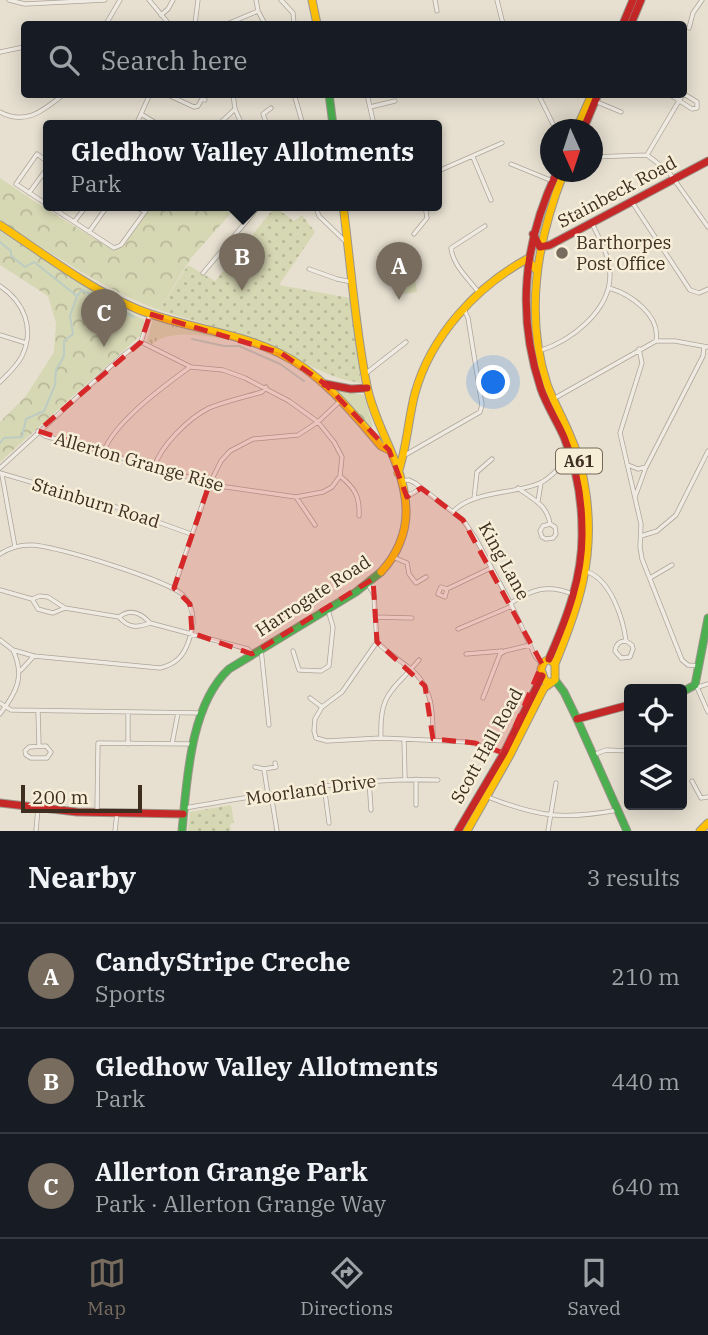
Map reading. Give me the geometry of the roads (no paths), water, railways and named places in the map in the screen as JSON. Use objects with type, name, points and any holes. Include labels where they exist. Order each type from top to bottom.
[{"type":"main road","points":[[312,0],[316,21]]},
{"type":"main road","points":[[623,21],[633,0]]},
{"type":"main road","points":[[632,21],[641,0]]},
{"type":"main road","points":[[330,98],[332,120]]},
{"type":"main road","points":[[582,119],[594,98]]},
{"type":"main road","points":[[587,119],[595,98]]},
{"type":"main road","name":"Stainbeck Road","points":[[536,240],[560,240],[708,162]]},
{"type":"main road","name":"A61","points":[[551,182],[536,240],[528,311],[536,371],[546,401],[563,434],[577,485],[582,531],[577,595]]},
{"type":"main road","name":"A61","points":[[536,240],[560,182]]},
{"type":"main road","name":"Harrogate Road","points":[[182,831],[202,713],[208,694],[221,676],[368,583],[393,557],[401,539],[406,511],[404,495],[367,388],[344,211]]},
{"type":"main road","points":[[0,225],[93,284],[150,314],[191,328],[262,345],[281,353],[326,384],[381,446],[389,450]]},
{"type":"main road","points":[[398,473],[405,455],[420,378],[435,349],[479,293],[510,268],[532,264]]},
{"type":"main road","name":"A61","points":[[532,264],[539,351],[552,399],[579,459],[588,531],[586,572],[542,676]]},
{"type":"main road","points":[[326,384],[351,389],[367,388]]},
{"type":"main road","points":[[367,430],[380,429]]},
{"type":"main road","points":[[687,690],[695,687],[708,618]]},
{"type":"main road","name":"A61","points":[[549,662],[552,681]]},
{"type":"main road","points":[[542,676],[545,681],[552,681],[564,692],[627,831]]},
{"type":"main road","name":"Scott Hall Road","points":[[458,831],[504,753],[542,676]]},
{"type":"main road","name":"Scott Hall Road","points":[[467,831],[552,681]]},
{"type":"main road","points":[[577,719],[624,706]]},
{"type":"main road","points":[[0,803],[97,813],[184,811]]},
{"type":"main road","points":[[700,831],[708,823]]},
{"type":"street","points":[[9,0],[24,4],[105,0]]},
{"type":"street","points":[[108,21],[120,0]]},
{"type":"street","points":[[149,0],[166,21]]},
{"type":"street","points":[[161,15],[169,9],[173,0]]},
{"type":"street","points":[[195,21],[198,0]]},
{"type":"street","points":[[256,0],[263,21]]},
{"type":"street","points":[[281,0],[293,13],[294,21]]},
{"type":"street","points":[[435,0],[437,11]]},
{"type":"street","points":[[497,0],[502,21]]},
{"type":"street","points":[[689,28],[693,13],[702,0]]},
{"type":"street","points":[[234,21],[258,11]]},
{"type":"street","points":[[0,52],[21,48]]},
{"type":"street","points":[[675,98],[692,109],[697,108],[697,102],[687,96]]},
{"type":"street","points":[[0,112],[16,119],[27,117],[59,98]]},
{"type":"street","points":[[138,120],[148,98]]},
{"type":"street","points":[[175,98],[194,107],[198,106],[202,99],[205,100]]},
{"type":"street","points":[[234,98],[240,120]]},
{"type":"street","points":[[295,98],[302,120]]},
{"type":"street","points":[[369,98],[373,120]]},
{"type":"street","points":[[540,98],[550,119]]},
{"type":"street","points":[[597,98],[621,112]]},
{"type":"street","points":[[647,155],[681,98]]},
{"type":"street","points":[[370,107],[395,100]]},
{"type":"street","points":[[265,120],[263,114],[271,108]]},
{"type":"street","points":[[223,120],[235,109]]},
{"type":"street","points":[[141,114],[151,120]]},
{"type":"street","points":[[442,169],[502,143]]},
{"type":"street","points":[[43,160],[37,154],[16,184],[43,201]]},
{"type":"street","points":[[603,156],[647,155],[674,178],[708,227]]},
{"type":"street","points":[[472,156],[491,200]]},
{"type":"street","points":[[511,164],[540,175]]},
{"type":"street","points":[[29,193],[43,172]]},
{"type":"street","points":[[631,202],[690,289],[699,293],[708,289]]},
{"type":"street","points":[[74,222],[82,211]]},
{"type":"street","points":[[89,232],[104,211]]},
{"type":"street","points":[[59,212],[114,248],[121,245],[144,211]]},
{"type":"street","points":[[203,273],[255,211]]},
{"type":"street","points":[[317,211],[347,243]]},
{"type":"street","points":[[414,234],[427,218],[426,211]]},
{"type":"street","points":[[539,351],[562,341],[589,320],[601,306],[609,288],[606,253],[592,223]]},
{"type":"street","points":[[479,293],[464,275],[451,254],[451,248],[485,226]]},
{"type":"street","points":[[309,268],[352,282]]},
{"type":"street","points":[[0,286],[17,300],[26,318],[26,343],[16,365],[0,382]]},
{"type":"street","points":[[609,288],[629,296],[645,310],[656,328],[656,341]]},
{"type":"street","points":[[405,455],[480,412],[482,405],[468,318],[464,309]]},
{"type":"street","points":[[15,547],[1,472],[38,431],[141,342],[150,314]]},
{"type":"street","points":[[0,335],[26,343]]},
{"type":"street","points":[[552,399],[656,341],[675,341],[706,347],[646,467],[635,497]]},
{"type":"street","points":[[141,342],[191,367],[223,370],[266,387],[318,422],[339,449],[342,467],[340,477],[358,495],[359,516]]},
{"type":"street","points":[[365,374],[406,342]]},
{"type":"street","points":[[639,349],[642,363],[620,433],[635,497],[641,536],[639,547],[682,660],[688,665],[699,666]]},
{"type":"street","points":[[103,453],[106,445],[133,413],[191,367]]},
{"type":"street","points":[[154,468],[158,457],[192,420],[207,409],[262,392],[266,387]]},
{"type":"street","points":[[174,588],[209,485],[230,451],[253,439],[298,435],[318,422],[340,400]]},
{"type":"street","name":"Allerton Grange Rise","points":[[38,431],[46,436],[209,485],[296,497],[323,492],[332,487],[340,477]]},
{"type":"street","points":[[641,536],[657,531],[677,515],[708,451]]},
{"type":"street","points":[[453,512],[474,499],[541,483],[571,457]]},
{"type":"street","points":[[474,499],[477,472],[492,459]]},
{"type":"street","points":[[627,465],[646,467]]},
{"type":"street","name":"Stainburn Road","points":[[1,472],[116,507],[192,534]]},
{"type":"street","name":"King Lane","points":[[401,481],[409,480],[463,520],[512,605],[530,645],[549,662]]},
{"type":"street","points":[[538,501],[541,483]]},
{"type":"street","points":[[404,495],[412,494],[421,488]]},
{"type":"street","points":[[518,488],[538,501],[550,524],[555,527],[556,534],[546,539],[540,531],[543,526],[550,524]]},
{"type":"street","points":[[296,497],[315,525]]},
{"type":"street","points":[[0,554],[15,547],[30,545],[54,549],[174,588],[190,604],[193,617],[192,633],[183,655],[175,663],[160,668],[34,656],[13,650],[0,640]]},
{"type":"street","points":[[393,557],[407,563],[409,574],[416,583],[426,577]]},
{"type":"street","points":[[650,578],[672,565]]},
{"type":"street","points":[[447,589],[491,568]]},
{"type":"street","points":[[586,572],[596,575],[605,584],[614,601],[626,641],[632,645],[633,653],[626,659],[621,658],[615,651],[621,641],[626,641]]},
{"type":"street","points":[[368,583],[373,591],[377,642],[342,692],[322,707],[315,719],[316,738],[321,741],[433,739],[475,743],[504,753]]},
{"type":"street","points":[[458,629],[512,605],[525,594],[542,588],[558,588],[577,595]]},
{"type":"street","points":[[0,590],[32,599],[48,597],[65,608],[119,617],[132,626],[140,627],[150,623],[192,633],[248,649],[252,654]]},
{"type":"street","points":[[32,599],[38,609],[45,611],[65,608]]},
{"type":"street","points":[[293,651],[299,670],[321,671],[329,666],[333,627],[328,609]]},
{"type":"street","points":[[119,617],[136,613],[143,615],[150,623]]},
{"type":"street","points":[[375,617],[412,618]]},
{"type":"street","points":[[377,642],[411,669],[425,686],[431,701],[433,739]]},
{"type":"street","points":[[466,654],[505,651],[530,645]]},
{"type":"street","points":[[261,649],[269,725]]},
{"type":"street","points":[[13,650],[20,671]]},
{"type":"street","points":[[483,698],[497,660],[505,651]]},
{"type":"street","points":[[0,714],[15,689],[20,671],[34,656]]},
{"type":"street","points":[[381,738],[382,713],[387,695],[419,660]]},
{"type":"street","points":[[708,684],[695,687],[708,712]]},
{"type":"street","points":[[310,698],[322,707]]},
{"type":"street","points":[[0,704],[11,710],[202,713]]},
{"type":"street","points":[[38,710],[39,746]]},
{"type":"street","points":[[128,712],[128,744]]},
{"type":"street","points":[[172,744],[177,713]]},
{"type":"street","points":[[404,738],[405,779]]},
{"type":"street","points":[[97,813],[98,743],[195,744]]},
{"type":"street","points":[[39,746],[49,748],[49,757],[27,757],[27,748],[39,746]]},
{"type":"street","points":[[593,755],[606,750],[624,751]]},
{"type":"street","points":[[255,767],[276,767],[275,763]]},
{"type":"street","points":[[264,769],[276,831]]},
{"type":"street","points":[[416,779],[416,805]]},
{"type":"street","points":[[369,780],[371,810]]},
{"type":"street","name":"Moorland Drive","points":[[184,811],[324,785],[369,780],[438,780]]},
{"type":"street","points":[[692,781],[698,795],[708,797]]},
{"type":"street","points":[[548,831],[556,783]]},
{"type":"street","points":[[324,785],[329,823]]},
{"type":"street","points":[[488,797],[522,810],[550,816],[586,815],[618,810]]},
{"type":"street","points":[[36,831],[37,808]]},
{"type":"street","points":[[115,831],[117,813]]},
{"type":"waterway","points":[[0,242],[11,251],[11,256],[25,267],[34,262],[77,296],[70,316],[73,334],[64,341],[64,356],[56,370],[55,385],[44,411],[26,419],[22,437],[4,438],[0,443]]},
{"type":"waterway","points":[[77,296],[82,290],[134,317]]},
{"type":"waterway","points":[[192,339],[224,346],[239,346],[280,364],[304,381]]},
{"type":"place","name":"Barthorpes Post Office","points":[[562,253]]},
{"type":"place","name":"Gledhow Valley Allotments","points":[[242,291]]},
{"type":"place","name":"CandyStripe Creche","points":[[399,300]]},
{"type":"place","name":"Allerton Grange Park","points":[[104,347]]}]
